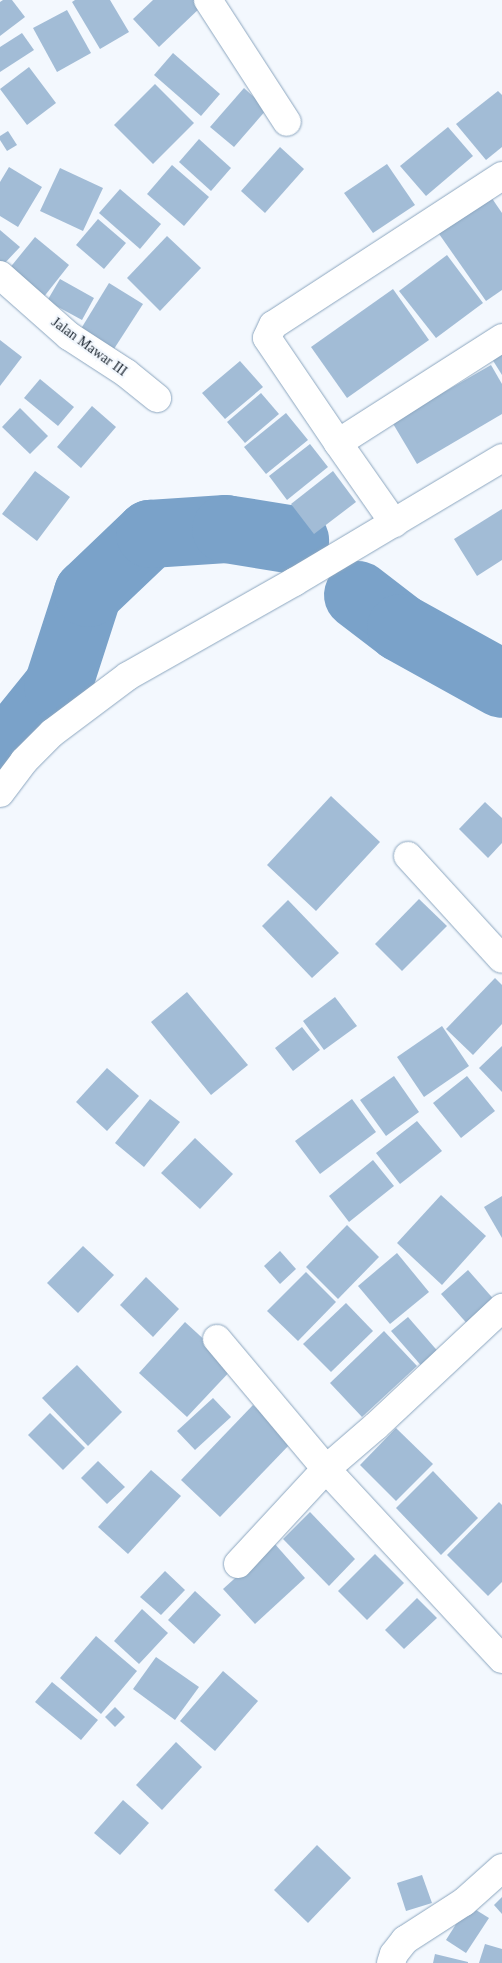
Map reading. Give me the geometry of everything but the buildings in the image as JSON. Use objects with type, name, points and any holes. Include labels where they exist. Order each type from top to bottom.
[{"type":"street","points":[[208,0],[287,122]]},
{"type":"street","points":[[394,523],[268,342],[269,331],[273,325],[502,176]]},
{"type":"street","name":"Jalan Mawar III","points":[[0,275],[69,336],[126,374],[157,398]]},
{"type":"street","points":[[338,443],[502,338]]},
{"type":"street","points":[[0,792],[24,761],[52,733],[128,676],[394,523],[502,458]]},
{"type":"street","points":[[408,856],[502,959]]},
{"type":"street","points":[[238,1564],[326,1469],[376,1426],[502,1308]]},
{"type":"street","points":[[217,1339],[326,1469],[502,1659]]},
{"type":"street","points":[[391,1963],[394,1954],[405,1940],[464,1902],[502,1868]]},
{"type":"waterway","points":[[0,758],[58,686],[88,593],[150,534],[226,529],[295,540]]},
{"type":"waterway","points":[[358,595],[401,628],[502,684]]}]
